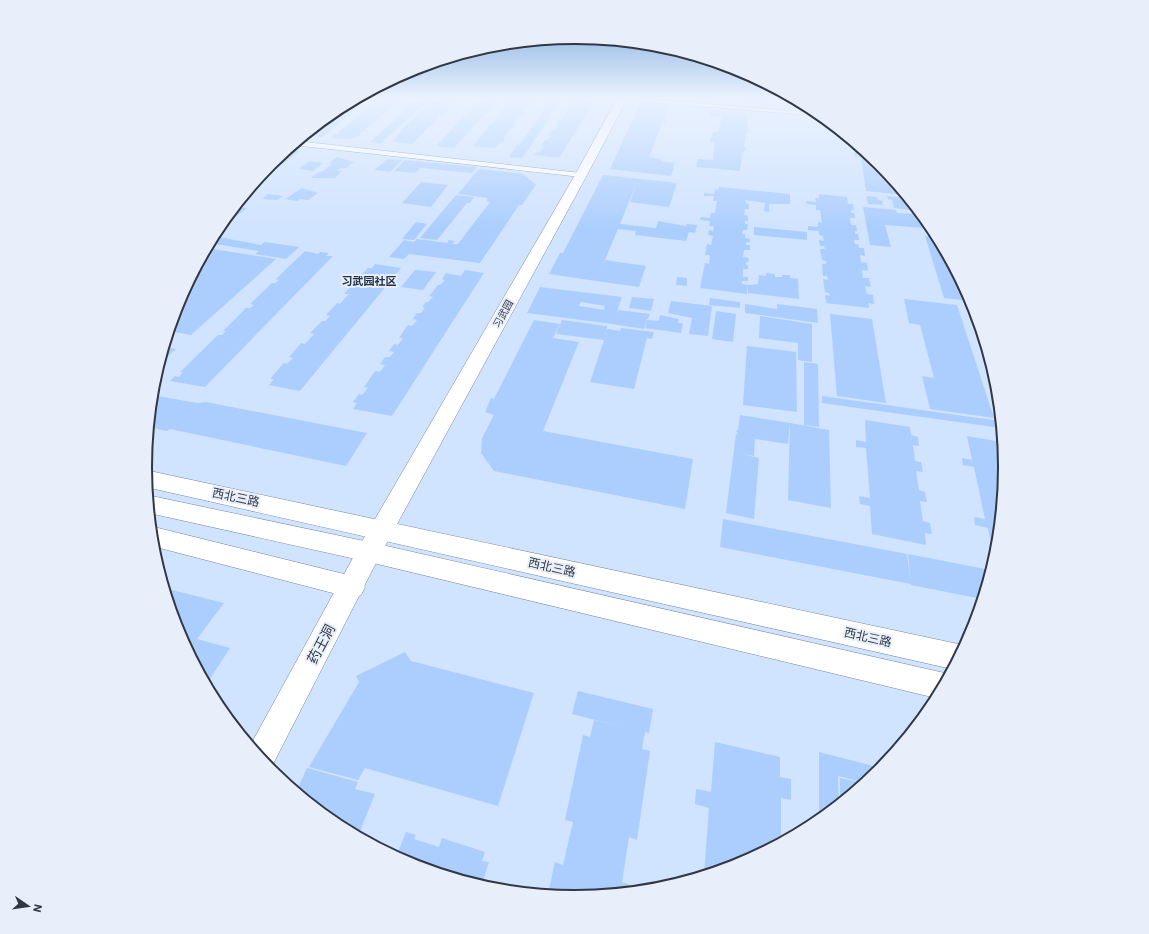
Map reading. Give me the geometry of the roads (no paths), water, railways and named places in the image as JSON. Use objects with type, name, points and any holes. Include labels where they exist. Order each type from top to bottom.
[{"type":"street","name":"习武园","points":[[383,530],[599,141]]},
{"type":"street","name":"西北三路","points":[[152,479],[953,656]]},
{"type":"street","points":[[153,505],[370,552],[937,685]]},
{"type":"street","name":"药王洞","points":[[263,753],[383,530]]},
{"type":"street","points":[[158,538],[352,587]]},
{"type":"lane","points":[[302,144],[581,175]]},
{"type":"district","name":"习武园社区","points":[[369,281]]}]
